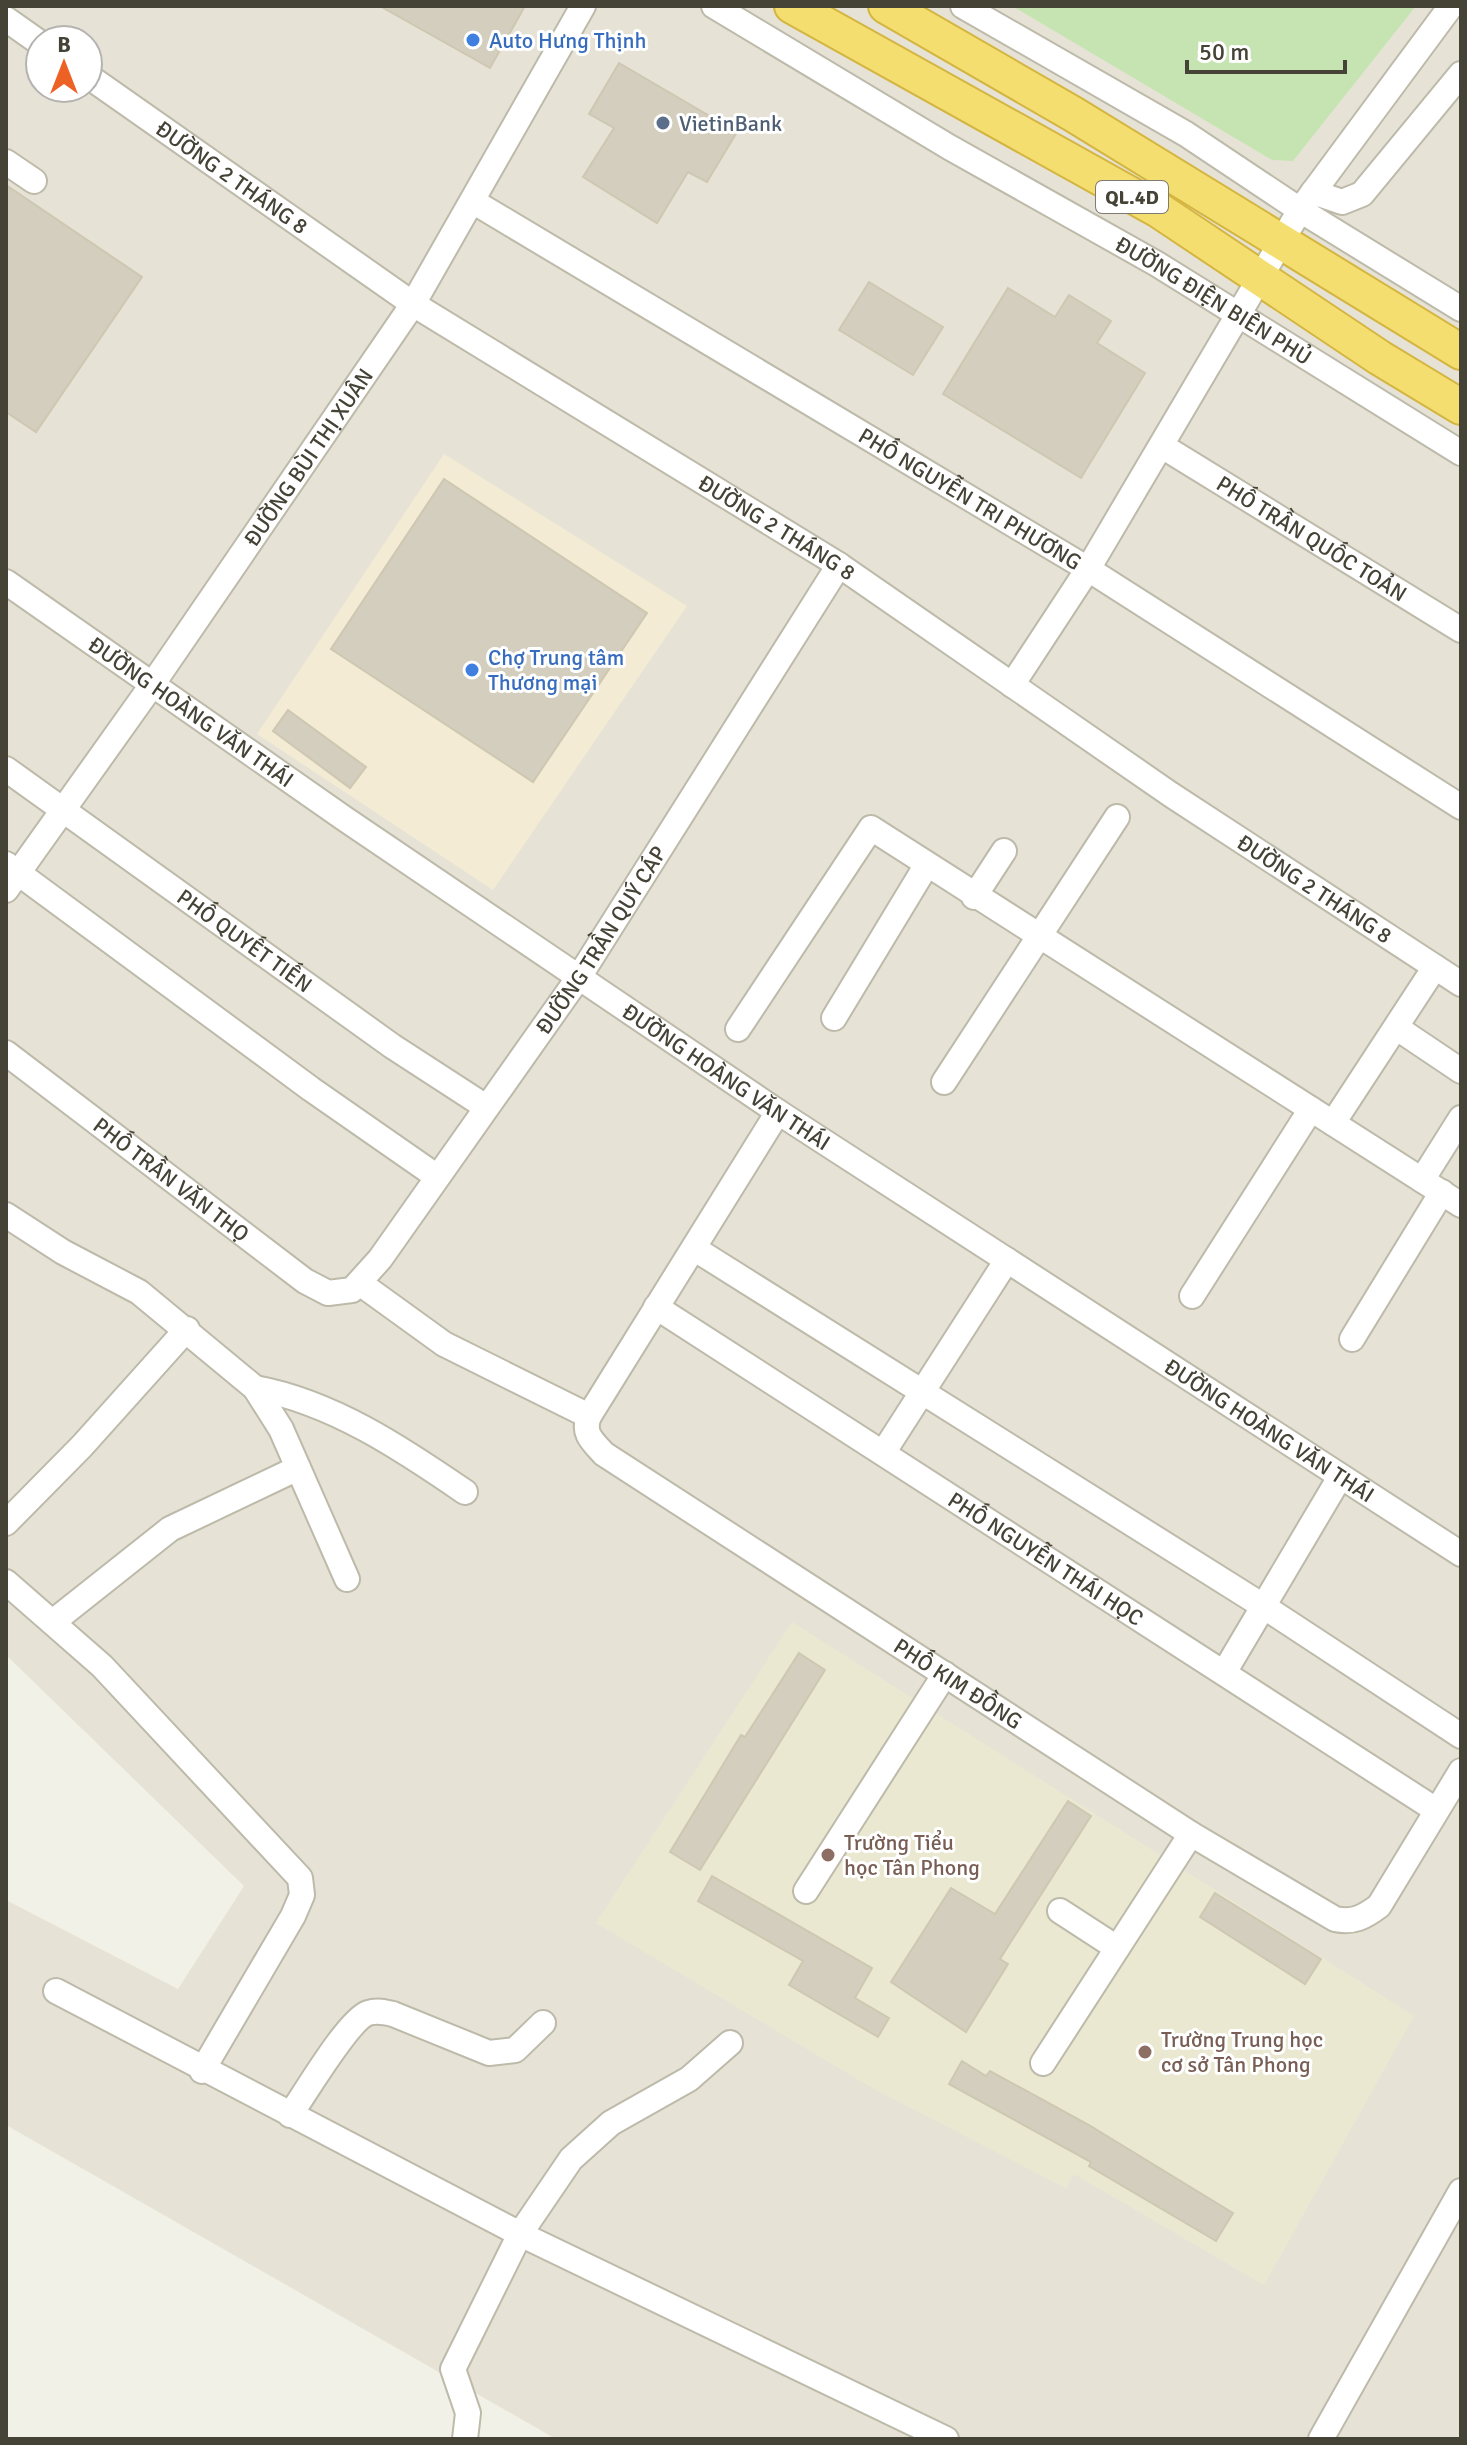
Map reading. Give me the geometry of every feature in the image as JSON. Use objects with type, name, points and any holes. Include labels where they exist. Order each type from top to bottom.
[{"type":"highway","name":"ĐƯỜNG ĐIỆN BIÊN PHỦ","points":[[792,6],[1160,211],[1380,358],[1461,407]]},
{"type":"highway","name":"QL.4D","points":[[886,6],[1281,240],[1461,352]]},
{"type":"street","name":"ĐƯỜNG BÙI THỊ XUÂN","points":[[10,876],[152,685],[413,304],[474,202],[583,6]]},
{"type":"street","name":"ĐƯỜNG ĐIỆN BIÊN PHỦ","points":[[714,6],[1236,313],[1461,453]]},
{"type":"street","points":[[963,6],[1306,201],[1461,309]]},
{"type":"street","points":[[1012,685],[1088,569],[1162,446],[1236,313],[1306,201],[1451,6]]},
{"type":"street","points":[[6,19],[24,32]]},
{"type":"street","points":[[1306,201],[1342,202],[1362,194],[1461,74]]},
{"type":"street","name":"ĐƯỜNG 2 THÁNG 8","points":[[104,87],[413,304],[839,565],[1170,794],[1461,984]]},
{"type":"street","points":[[6,162],[34,181]]},
{"type":"street","name":"PHỐ NGUYỄN TRI PHƯƠNG","points":[[474,202],[1088,569],[1461,807]]},
{"type":"street","name":"PHỐ TRẦN QUỐC TOẢN","points":[[1162,446],[1461,630]]},
{"type":"street","name":"ĐƯỜNG TRẦN QUÝ CÁP","points":[[351,1289],[579,977],[839,565]]},
{"type":"street","name":"ĐƯỜNG HOÀNG VĂN THÁI","points":[[6,582],[778,1112],[1461,1554]]},
{"type":"street","name":"PHỐ QUYẾT TIẾN","points":[[6,769],[392,1046],[486,1107]]},
{"type":"street","points":[[944,1082],[1117,817]]},
{"type":"street","points":[[738,1029],[871,828],[974,897],[1441,1192]]},
{"type":"street","points":[[974,897],[1004,851]]},
{"type":"street","points":[[834,1018],[926,866]]},
{"type":"street","points":[[10,876],[436,1176]]},
{"type":"street","points":[[1333,1123],[1435,967]]},
{"type":"street","points":[[1397,1028],[1461,1071]]},
{"type":"street","name":"PHỐ TRẦN VĂN THỌ","points":[[6,1053],[305,1281],[328,1293],[351,1289],[444,1344],[587,1421]]},
{"type":"street","points":[[1192,1296],[1311,1109]]},
{"type":"street","points":[[587,1421],[778,1112]]},
{"type":"street","points":[[1352,1339],[1441,1192],[1461,1118]]},
{"type":"street","points":[[6,1215],[63,1252],[139,1292],[255,1388],[281,1429],[347,1579]]},
{"type":"street","points":[[695,1249],[1263,1606],[1461,1736]]},
{"type":"street","points":[[883,1453],[1007,1260]]},
{"type":"street","name":"PHỐ NGUYỄN THÁI HỌC","points":[[656,1307],[1225,1671],[1436,1810]]},
{"type":"street","points":[[6,1523],[82,1446],[187,1329]]},
{"type":"street","points":[[255,1388],[284,1393],[326,1409],[465,1492]]},
{"type":"street","name":"PHỐ KIM ĐỒNG","points":[[587,1421],[588,1435],[604,1454],[640,1479],[1191,1834],[1319,1912],[1348,1921],[1363,1918],[1379,1906],[1436,1810]]},
{"type":"street","points":[[54,1621],[170,1529],[298,1468]]},
{"type":"street","points":[[1225,1671],[1340,1477]]},
{"type":"street","points":[[6,1582],[102,1666],[300,1878],[299,1903],[202,2071]]},
{"type":"street","points":[[806,1891],[945,1674]]},
{"type":"street","points":[[1436,1810],[1461,1771]]},
{"type":"street","points":[[1043,2063],[1191,1834]]},
{"type":"street","points":[[1060,1911],[1117,1948]]},
{"type":"street","points":[[56,1991],[202,2071],[520,2234],[946,2439]]},
{"type":"street","points":[[290,2115],[350,2027],[367,2013],[379,2011],[393,2014],[489,2053],[515,2050],[543,2023]]},
{"type":"street","points":[[465,2439],[468,2413],[453,2369],[520,2234],[571,2159],[589,2141],[611,2123],[689,2079],[730,2043]]},
{"type":"street","points":[[1321,2439],[1454,2218],[1461,2191]]},
{"type":"shaded area","points":[[6,6],[1461,6],[1461,2439],[556,2439],[6,2125],[6,1900],[178,1989],[244,1886],[6,1655]]},
{"type":"shaded area","name":"Chợ Trung tâm Thương mại","points":[[444,454],[687,606],[493,890],[257,734]]},
{"type":"shaded area","points":[[792,1622],[1414,2016],[1264,2285],[1074,2174],[1066,2188],[874,2089],[596,1923]]},
{"type":"green space","points":[[1012,6],[1416,6],[1293,161],[1272,160]]},
{"type":"building","name":"Auto Hưng Thịnh","points":[[380,6],[525,6],[490,68]]},
{"type":"building","name":"VietinBank","points":[[619,63],[737,132],[707,182],[688,172],[657,223],[583,177],[614,128],[589,114]]},
{"type":"building","points":[[6,185],[142,277],[36,432],[6,412]]},
{"type":"building","points":[[869,282],[943,327],[913,375],[839,330]]},
{"type":"building","points":[[1008,288],[1055,317],[1069,295],[1111,321],[1097,343],[1145,373],[1081,478],[943,394]]},
{"type":"building","points":[[444,479],[647,613],[533,782],[331,649]]},
{"type":"building","points":[[288,710],[366,767],[350,788],[273,731]]},
{"type":"building","points":[[799,1653],[825,1670],[700,1870],[670,1852],[741,1735],[745,1737]]},
{"type":"building","points":[[1068,1801],[1091,1816],[1000,1959],[1008,1964],[966,2032],[891,1982],[951,1888],[995,1914]]},
{"type":"building","points":[[712,1876],[872,1968],[855,1998],[889,2018],[878,2037],[789,1985],[803,1961],[698,1901]]},
{"type":"building","points":[[1215,1893],[1321,1959],[1305,1984],[1200,1917]]},
{"type":"building","points":[[962,2061],[986,2076],[990,2071],[1089,2125],[1233,2213],[1216,2241],[1089,2166],[1091,2162],[949,2084]]},
{"type":"place","name":"Auto Hưng Thịnh","points":[[473,40]]},
{"type":"place","name":"VietinBank","points":[[663,123]]},
{"type":"place","name":"Chợ Trung tâm Thương mại","points":[[472,670]]},
{"type":"place","name":"Trường Tiểu học Tân Phong","points":[[828,1855]]},
{"type":"place","name":"Trường Trung học cơ sở Tân Phong","points":[[1145,2052]]}]
